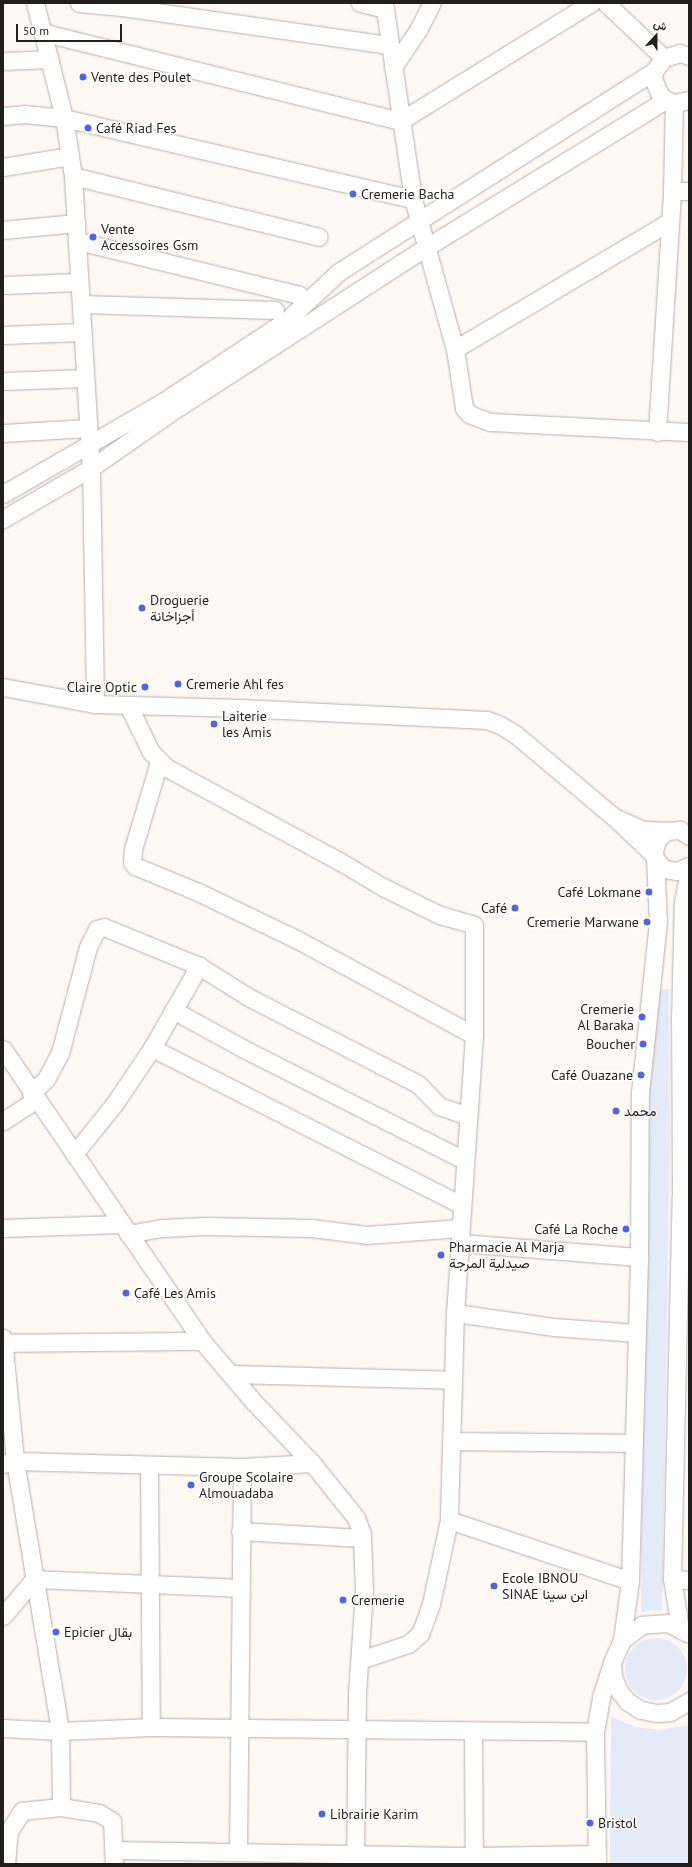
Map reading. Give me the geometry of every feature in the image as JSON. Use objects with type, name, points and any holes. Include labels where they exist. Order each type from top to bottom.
[{"type":"street","points":[[35,3],[45,33],[64,118],[73,176],[91,468],[95,704]]},
{"type":"street","points":[[79,3],[122,7],[389,45]]},
{"type":"street","points":[[360,3],[384,6],[389,45],[394,66],[400,121],[413,199],[425,248],[455,349],[464,408],[469,414],[478,419],[490,422],[657,432],[689,432]]},
{"type":"street","points":[[394,66],[418,30],[432,3]]},
{"type":"street","points":[[45,33],[400,121],[591,3]]},
{"type":"street","points":[[606,3],[659,64]]},
{"type":"street","points":[[3,494],[88,437],[164,401],[287,320],[340,271],[419,222],[659,64],[676,54],[689,56]]},
{"type":"street","points":[[3,61],[50,60]]},
{"type":"street","points":[[659,64],[655,88],[677,101]]},
{"type":"street","points":[[657,432],[677,101]]},
{"type":"street","points":[[3,498],[7,516],[91,468],[168,414],[425,248],[677,101]]},
{"type":"street","points":[[3,116],[24,114],[64,118],[413,199]]},
{"type":"street","points":[[3,167],[70,156]]},
{"type":"street","points":[[73,176],[319,237]]},
{"type":"street","points":[[672,191],[689,191]]},
{"type":"street","points":[[455,349],[669,222]]},
{"type":"street","points":[[3,230],[76,223]]},
{"type":"street","points":[[78,241],[300,295]]},
{"type":"street","points":[[3,285],[80,282]]},
{"type":"street","points":[[82,304],[275,310]]},
{"type":"street","points":[[3,335],[82,332]]},
{"type":"street","points":[[3,381],[85,378]]},
{"type":"street","points":[[3,433],[88,437]]},
{"type":"street","points":[[3,686],[95,704],[487,720],[500,725],[515,734],[614,817],[655,857],[664,869],[670,871],[684,869],[689,866]]},
{"type":"street","points":[[128,705],[151,752],[159,762],[167,768],[339,861],[383,887],[440,915],[474,925],[474,1035],[464,1160],[455,1313],[449,1520],[432,1604],[420,1634],[408,1644],[360,1660]]},
{"type":"street","points":[[159,762],[133,849],[132,862],[135,866],[198,892],[298,940],[474,1035]]},
{"type":"street","points":[[614,817],[643,830],[680,830]]},
{"type":"street","points":[[6,1864],[9,1831],[22,1812],[61,1807],[106,1816],[112,1821],[114,1857],[238,1852],[355,1859],[597,1859],[596,1732],[601,1697],[612,1662],[622,1640],[630,1581],[639,1257],[640,1093],[658,922],[655,857],[657,839],[680,830]]},
{"type":"street","points":[[622,1640],[642,1625],[661,1623],[684,1631],[681,1579],[685,1196],[684,1021],[686,902],[689,870]]},
{"type":"street","points":[[3,1121],[33,1097],[46,1079],[60,1053],[88,947],[99,927],[104,927],[143,942],[199,966],[250,998],[418,1084],[439,1106],[468,1116]]},
{"type":"street","points":[[74,1154],[115,1103],[152,1048],[199,966]]},
{"type":"street","points":[[173,1010],[422,1140],[464,1160]]},
{"type":"street","points":[[152,1048],[462,1205]]},
{"type":"street","points":[[3,1050],[33,1097],[186,1314],[202,1341],[253,1401],[312,1463],[348,1506],[356,1518],[362,1538],[364,1591],[356,1730],[355,1859]]},
{"type":"street","points":[[3,1228],[125,1229],[205,1226],[311,1228],[367,1234],[460,1236],[639,1257]]},
{"type":"street","points":[[455,1313],[553,1327],[637,1333]]},
{"type":"street","points":[[61,1807],[60,1731],[34,1579],[9,1463],[3,1340],[202,1341]]},
{"type":"street","points":[[231,1374],[453,1380]]},
{"type":"street","points":[[452,1441],[634,1443]]},
{"type":"street","points":[[9,1463],[242,1467],[312,1463]]},
{"type":"street","points":[[148,1466],[151,1727]]},
{"type":"street","points":[[238,1852],[240,1728],[240,1531],[242,1467]]},
{"type":"street","points":[[449,1520],[630,1581]]},
{"type":"street","points":[[240,1531],[362,1538]]},
{"type":"street","points":[[34,1579],[240,1588]]},
{"type":"street","points":[[3,1616],[34,1579]]},
{"type":"street","points":[[612,1662],[613,1677],[619,1691],[628,1702],[641,1710],[656,1713],[670,1712],[689,1701]]},
{"type":"street","points":[[3,1728],[60,1731],[151,1727],[472,1732],[596,1732]]},
{"type":"street","points":[[472,1732],[474,1860]]},
{"type":"shaded area","points":[[660,989],[669,989],[670,1142],[662,1611],[652,1610],[641,1613],[646,1139],[649,1067]]},
{"type":"shaded area","points":[[650,1638],[662,1638],[678,1647],[685,1657],[687,1669],[685,1681],[678,1691],[662,1700],[650,1700],[639,1695],[630,1686],[625,1675],[625,1663],[630,1652],[639,1643]]},
{"type":"shaded area","points":[[611,1717],[637,1727],[658,1730],[689,1725],[689,1864],[610,1864]]},
{"type":"place","name":"Vente des Poulet","points":[[83,77]]},
{"type":"place","name":"Café Riad Fes","points":[[88,128]]},
{"type":"place","name":"Cremerie Bacha","points":[[353,194]]},
{"type":"place","name":"Vente Accessoires Gsm","points":[[93,237]]},
{"type":"place","name":"Droguerie أجزاخانة","points":[[142,608]]},
{"type":"place","name":"Cremerie Ahl fes","points":[[178,684]]},
{"type":"place","name":"Claire Optic","points":[[145,687]]},
{"type":"place","name":"Laiterie les Amis","points":[[214,724]]},
{"type":"place","name":"Café Lokmane","points":[[649,892]]},
{"type":"place","name":"Café","points":[[515,908]]},
{"type":"place","name":"Cremerie Marwane","points":[[647,922]]},
{"type":"place","name":"Cremerie Al Baraka","points":[[642,1017]]},
{"type":"place","name":"Boucher","points":[[643,1044]]},
{"type":"place","name":"Café Ouazane","points":[[641,1075]]},
{"type":"place","name":"محمد","points":[[616,1111]]},
{"type":"place","name":"Café La Roche","points":[[626,1229]]},
{"type":"place","name":"Pharmacie Al Marja صيدلية المرجة","points":[[441,1255]]},
{"type":"place","name":"Café Les Amis","points":[[126,1293]]},
{"type":"place","name":"Groupe Scolaire Almouadaba","points":[[191,1485]]},
{"type":"place","name":"Ecole IBNOU SINAE ابن سينا","points":[[494,1586]]},
{"type":"place","name":"Cremerie","points":[[343,1600]]},
{"type":"place","name":"Epicier بقال","points":[[56,1632]]},
{"type":"place","name":"Librairie Karim","points":[[322,1814]]},
{"type":"place","name":"Bristol","points":[[590,1823]]}]
